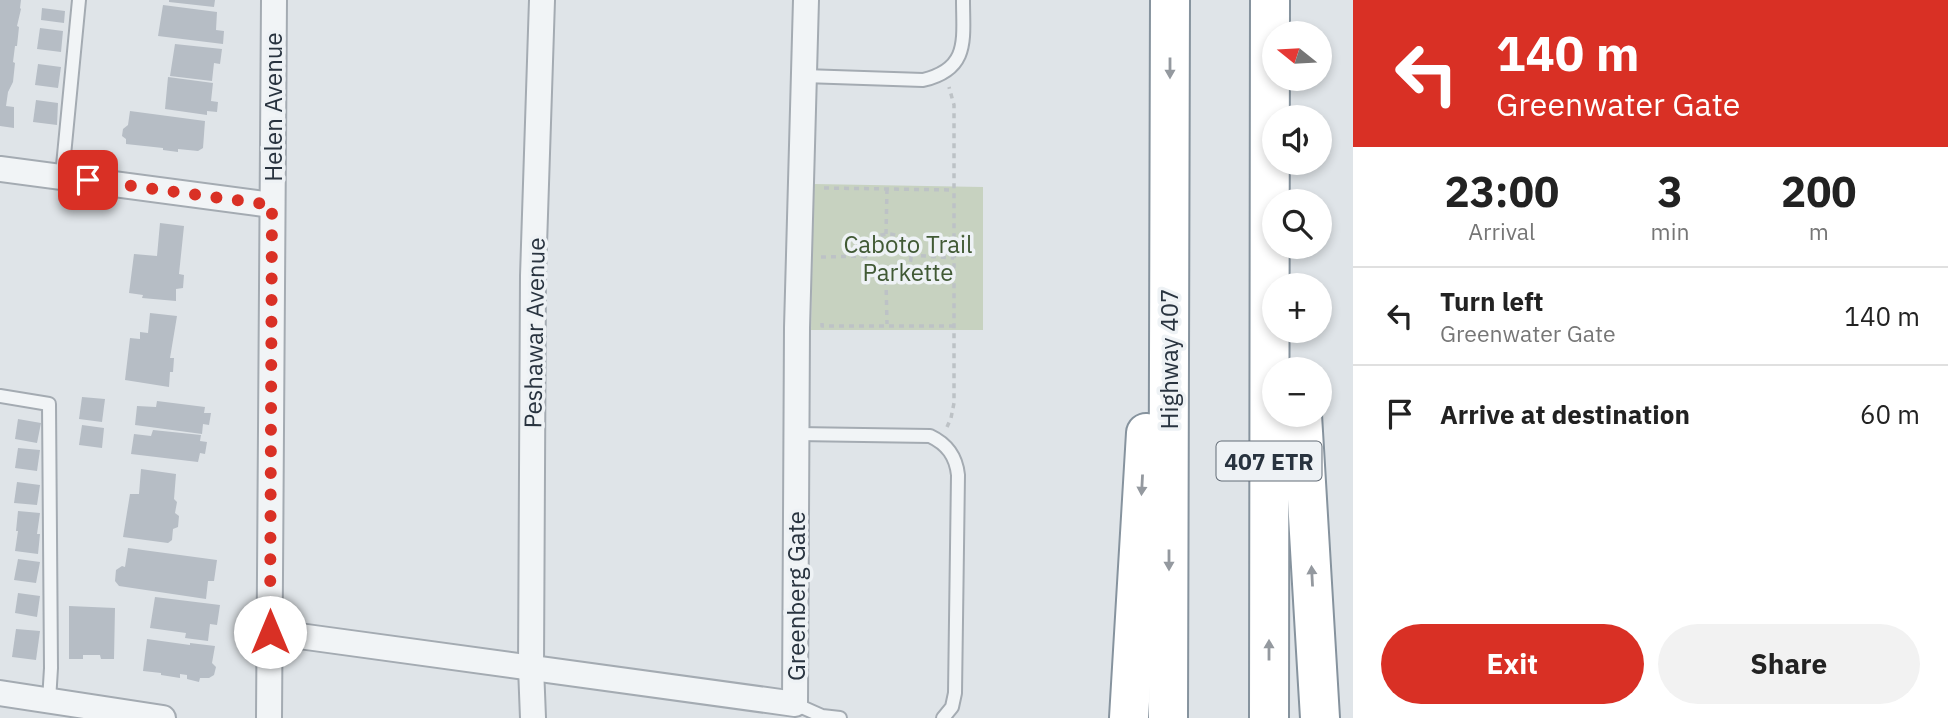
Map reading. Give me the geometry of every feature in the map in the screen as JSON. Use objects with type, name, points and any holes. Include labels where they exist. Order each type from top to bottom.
[{"type":"highway","name":"Highway 407","points":[[1168,718],[1171,0]]},
{"type":"highway","name":"407 ETR","points":[[1270,0],[1272,189]]},
{"type":"highway","points":[[1129,718],[1143,458],[1170,222]]},
{"type":"highway","name":"407 ETR","points":[[1269,718],[1272,259]]},
{"type":"highway","points":[[1303,427],[1320,718]]},
{"type":"street","name":"Helen Avenue","points":[[269,718],[274,0]]},
{"type":"street","name":"Peshawar Avenue","points":[[533,718],[533,276],[542,0]]},
{"type":"street","name":"Greenberg Gate","points":[[270,632],[795,704],[800,190],[806,0]]},
{"type":"street","points":[[0,169],[272,205]]},
{"type":"street","points":[[0,693],[163,718]]},
{"type":"lane","points":[[62,176],[79,0]]},
{"type":"lane","points":[[804,76],[923,80],[938,76],[951,68],[959,57],[963,40],[963,0]]},
{"type":"lane","points":[[0,396],[49,404],[49,701]]},
{"type":"lane","points":[[797,434],[930,436],[946,446],[953,455],[958,475],[956,693],[952,707],[943,718]]},
{"type":"lane","points":[[795,704],[822,716],[841,718]]},
{"type":"path","points":[[945,432],[954,403],[954,105],[948,84]]},
{"type":"path","points":[[822,188],[954,190]]},
{"type":"path","points":[[886,234],[887,189]]},
{"type":"path","points":[[886,234],[900,237],[911,255],[907,270],[902,276],[886,280],[873,275],[864,256],[869,243],[886,234]]},
{"type":"path","points":[[911,255],[955,258]]},
{"type":"path","points":[[821,257],[864,256]]},
{"type":"path","points":[[886,280],[887,325]]},
{"type":"path","points":[[822,326],[953,326]]},
{"type":"green space","name":"Caboto Trail Parkette","points":[[814,184],[983,187],[983,330],[811,330]]},
{"type":"building","points":[[0,0],[21,0],[13,82],[6,106],[14,107],[14,128],[0,126]]},
{"type":"building","points":[[169,0],[215,0],[214,7]]},
{"type":"building","points":[[163,5],[217,12],[216,30],[224,31],[223,44],[158,36]]},
{"type":"building","points":[[42,8],[65,11],[64,23],[41,20]]},
{"type":"building","points":[[40,28],[63,31],[61,52],[37,49]]},
{"type":"building","points":[[175,44],[222,49],[220,64],[214,63],[212,81],[170,76]]},
{"type":"building","points":[[38,64],[61,67],[58,88],[35,85]]},
{"type":"building","points":[[168,77],[213,83],[211,101],[218,102],[217,112],[207,111],[207,115],[165,109]]},
{"type":"building","points":[[36,100],[58,103],[57,125],[33,122]]},
{"type":"building","points":[[130,111],[205,121],[203,148],[198,151],[178,149],[178,152],[126,144],[126,139],[122,136],[123,129],[128,125]]},
{"type":"building","points":[[160,223],[184,226],[179,274],[184,275],[183,288],[176,289],[176,301],[142,298],[143,295],[129,293],[134,254],[157,256]]},
{"type":"building","points":[[150,313],[177,316],[170,358],[174,358],[173,372],[170,372],[169,387],[125,380],[130,338],[140,339],[140,332],[148,333]]},
{"type":"building","points":[[82,397],[105,399],[102,422],[79,419]]},
{"type":"building","points":[[157,401],[205,407],[204,413],[211,413],[209,425],[203,424],[202,434],[135,425],[137,406],[156,407]]},
{"type":"building","points":[[18,419],[41,423],[37,443],[15,439]]},
{"type":"building","points":[[82,425],[104,428],[102,448],[79,445]]},
{"type":"building","points":[[153,430],[201,435],[200,441],[207,442],[205,454],[200,453],[198,462],[131,454],[134,434],[151,436]]},
{"type":"building","points":[[18,448],[40,450],[37,471],[15,468]]},
{"type":"building","points":[[141,469],[176,474],[174,499],[177,502],[175,513],[179,516],[178,527],[173,529],[172,540],[168,543],[123,537],[130,494],[139,494]]},
{"type":"building","points":[[17,482],[40,485],[37,505],[14,503]]},
{"type":"building","points":[[18,511],[40,513],[38,554],[15,551]]},
{"type":"building","points":[[128,548],[217,560],[214,581],[208,581],[206,599],[119,586],[115,581],[116,570],[125,567]]},
{"type":"building","points":[[18,559],[40,562],[36,583],[14,580]]},
{"type":"building","points":[[18,593],[40,596],[37,617],[15,613]]},
{"type":"building","points":[[155,597],[220,605],[217,625],[210,624],[208,641],[185,638],[186,633],[150,628]]},
{"type":"building","points":[[69,606],[115,608],[114,659],[101,659],[100,655],[83,655],[83,659],[69,659]]},
{"type":"building","points":[[16,629],[40,631],[36,660],[12,657]]},
{"type":"building","points":[[147,639],[215,646],[212,663],[216,667],[214,675],[200,678],[199,682],[187,679],[187,675],[180,674],[180,678],[143,671]]},
{"type":"route","points":[[88,180],[272,205],[270,632]]}]
